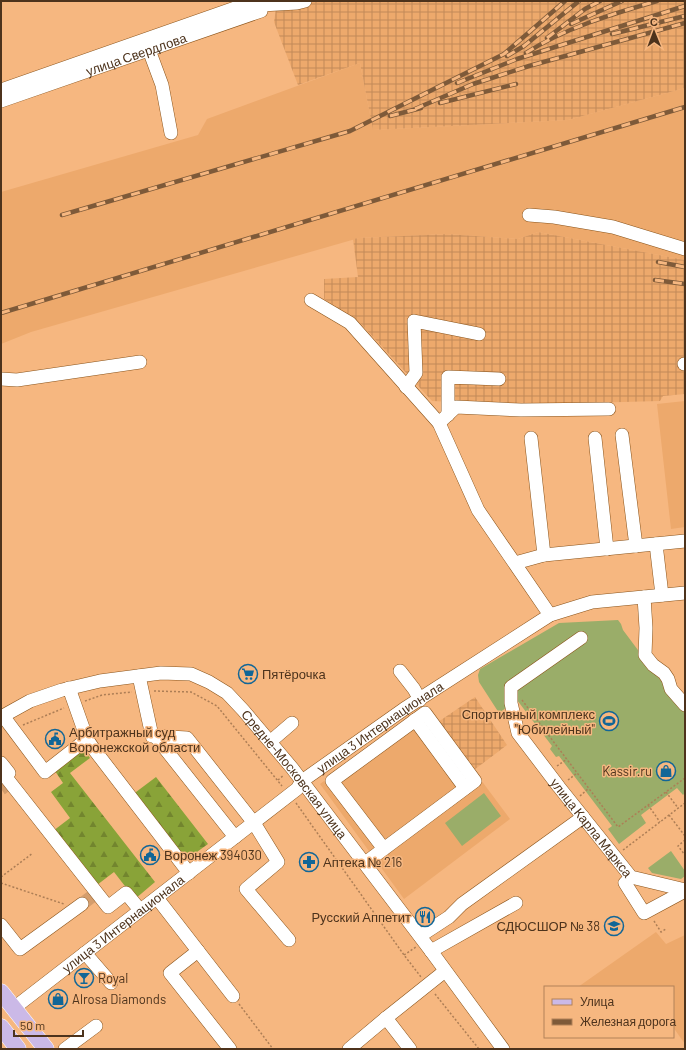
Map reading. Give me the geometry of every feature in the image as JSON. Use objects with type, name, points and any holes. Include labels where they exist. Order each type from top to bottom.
[{"type":"main road","points":[[1,992],[46,1049]]},
{"type":"main road","points":[[1,1027],[18,1049]]},
{"type":"street","points":[[258,2],[297,3],[305,1]]},
{"type":"street","name":"улица Свердлова","points":[[1,90],[258,2],[261,11],[1,102]]},
{"type":"street","points":[[149,50],[162,85],[171,133]]},
{"type":"street","points":[[529,215],[554,217],[613,227],[685,249]]},
{"type":"street","points":[[311,300],[350,323],[380,355],[406,387],[443,419]]},
{"type":"street","points":[[406,387],[416,373],[414,321],[479,334]]},
{"type":"street","points":[[1,380],[17,380],[140,362]]},
{"type":"street","points":[[499,379],[448,377],[443,419],[478,510],[550,615]]},
{"type":"street","points":[[443,419],[456,407],[521,410],[610,409]]},
{"type":"street","points":[[622,435],[636,546]]},
{"type":"street","points":[[531,438],[544,555]]},
{"type":"street","points":[[595,438],[607,549]]},
{"type":"street","points":[[515,563],[544,555],[685,541]]},
{"type":"street","points":[[656,544],[662,595]]},
{"type":"street","name":"улица 3 Интернационала","points":[[14,1008],[297,789],[302,780],[402,706],[420,700],[550,615],[592,602],[685,593]]},
{"type":"street","points":[[644,597],[646,628],[645,655],[653,665],[664,673],[671,689],[685,705]]},
{"type":"street","name":"улица Карла Маркса","points":[[581,638],[511,686],[511,704],[518,733],[631,877],[685,890]]},
{"type":"street","points":[[400,671],[414,689],[420,700]]},
{"type":"street","name":"Средне-Московская улица","points":[[2,717],[30,701],[69,688],[100,681],[161,673],[191,674],[209,682],[227,694],[271,741],[420,936],[503,1049]]},
{"type":"street","points":[[139,676],[152,736],[155,736],[235,837]]},
{"type":"street","points":[[69,688],[87,739],[189,873]]},
{"type":"street","points":[[365,863],[384,849],[465,788],[475,781],[425,713],[332,781],[384,849]]},
{"type":"street","points":[[2,717],[45,772],[87,739]]},
{"type":"street","points":[[271,741],[292,724]]},
{"type":"street","points":[[155,736],[187,738],[254,822],[278,862],[246,889],[289,940]]},
{"type":"street","points":[[1,763],[9,773],[4,776],[9,783],[108,907],[126,893],[140,910]]},
{"type":"street","points":[[420,936],[449,917],[462,904],[583,817]]},
{"type":"street","points":[[631,877],[625,882],[644,913],[685,890]]},
{"type":"street","points":[[156,898],[232,996]]},
{"type":"street","points":[[431,951],[516,903]]},
{"type":"street","points":[[1,925],[20,949],[79,906]]},
{"type":"street","points":[[198,951],[170,973],[230,1049]]},
{"type":"street","points":[[85,953],[111,983]]},
{"type":"street","points":[[349,1049],[446,971]]},
{"type":"street","points":[[386,1018],[410,1049]]},
{"type":"street","points":[[65,1049],[96,1026]]},
{"type":"path","points":[[521,698],[618,827],[685,778]]},
{"type":"path","points":[[560,764],[567,758]]},
{"type":"path","points":[[570,778],[577,772]]},
{"type":"path","points":[[582,793],[589,788]]},
{"type":"path","points":[[666,792],[678,808]]},
{"type":"path","points":[[615,856],[685,803]]},
{"type":"path","points":[[648,805],[660,822]]},
{"type":"path","points":[[669,815],[685,836]]},
{"type":"path","points":[[685,840],[678,846],[685,855]]},
{"type":"path","points":[[1,877],[33,853]]},
{"type":"path","points":[[1,883],[79,906]]},
{"type":"path","points":[[648,910],[661,932],[666,929]]},
{"type":"path","points":[[232,996],[273,1049]]},
{"type":"shaded area","points":[[277,1],[685,1],[685,88],[568,120],[373,130],[360,63],[298,85],[274,22]]},
{"type":"shaded area","points":[[360,63],[373,130],[568,120],[685,88],[685,260],[538,232],[518,239],[447,234],[359,238],[31,332],[1,344],[1,192],[198,135],[207,119]]},
{"type":"shaded area","points":[[538,232],[685,260],[685,394],[663,396],[660,401],[514,405],[432,401],[361,324],[324,299],[324,279],[358,277],[353,239],[447,234],[518,239]]},
{"type":"shaded area","points":[[685,401],[685,527],[671,529],[657,404]]},
{"type":"shaded area","points":[[475,697],[507,745],[474,770],[438,722]]},
{"type":"shaded area","points":[[426,706],[510,819],[404,899],[320,784]]},
{"type":"shaded area","points":[[656,932],[666,944],[685,935],[685,1044],[674,1028],[674,986],[579,986]]},
{"type":"green space","name":"Спортивный комплекс \"Юбилейный\"","points":[[618,620],[623,630],[685,713],[685,793],[683,795],[677,788],[641,815],[646,823],[619,844],[608,829],[612,826],[559,756],[556,757],[550,749],[552,746],[517,700],[499,713],[479,682],[478,675],[480,669],[559,623]]},
{"type":"green space","points":[[84,750],[90,758],[70,773],[155,882],[135,899],[114,872],[97,885],[53,831],[70,818],[51,792],[63,783],[55,771]]},
{"type":"green space","points":[[156,777],[208,844],[183,862],[132,795]]},
{"type":"green space","points":[[484,793],[501,816],[462,846],[445,823]]},
{"type":"green space","points":[[671,851],[685,871],[685,876],[681,879],[652,873],[648,868]]},
{"type":"tunnel","points":[[1,789],[8,784]]},
{"type":"tunnel","points":[[82,904],[95,894]]},
{"type":"railway","points":[[62,215],[350,131],[504,54],[565,1]]},
{"type":"railway","points":[[507,56],[524,46],[579,1]]},
{"type":"railway","points":[[547,38],[585,9],[600,1]]},
{"type":"railway","points":[[571,24],[622,1]]},
{"type":"railway","points":[[526,53],[557,36],[589,22],[657,1]]},
{"type":"railway","points":[[457,83],[517,59],[685,6]]},
{"type":"railway","points":[[612,34],[685,16]]},
{"type":"railway","points":[[415,109],[473,84],[529,66],[685,23]]},
{"type":"railway","points":[[440,103],[516,84]]},
{"type":"railway","points":[[1,313],[685,107]]},
{"type":"railway","points":[[390,116],[421,108]]},
{"type":"railway","points":[[658,262],[685,267]]},
{"type":"railway","points":[[655,280],[685,284]]},
{"type":"place","name":"Пятёрочка","points":[[248,674]]},
{"type":"place","name":"Спортивный комплекс \"Юбилейный\"","points":[[609,721]]},
{"type":"place","name":"Арбитражный суд Воронежской области","points":[[55,739]]},
{"type":"place","name":"Kassir.ru","points":[[666,771]]},
{"type":"place","name":"Воронеж 394030","points":[[150,855]]},
{"type":"place","name":"Аптека № 216","points":[[309,862]]},
{"type":"place","name":"Русский Аппетит","points":[[425,917]]},
{"type":"place","name":"СДЮСШОР № 38","points":[[614,926]]},
{"type":"place","name":"Royal","points":[[84,978]]},
{"type":"place","name":"Alrosa Diamonds","points":[[58,999]]}]
